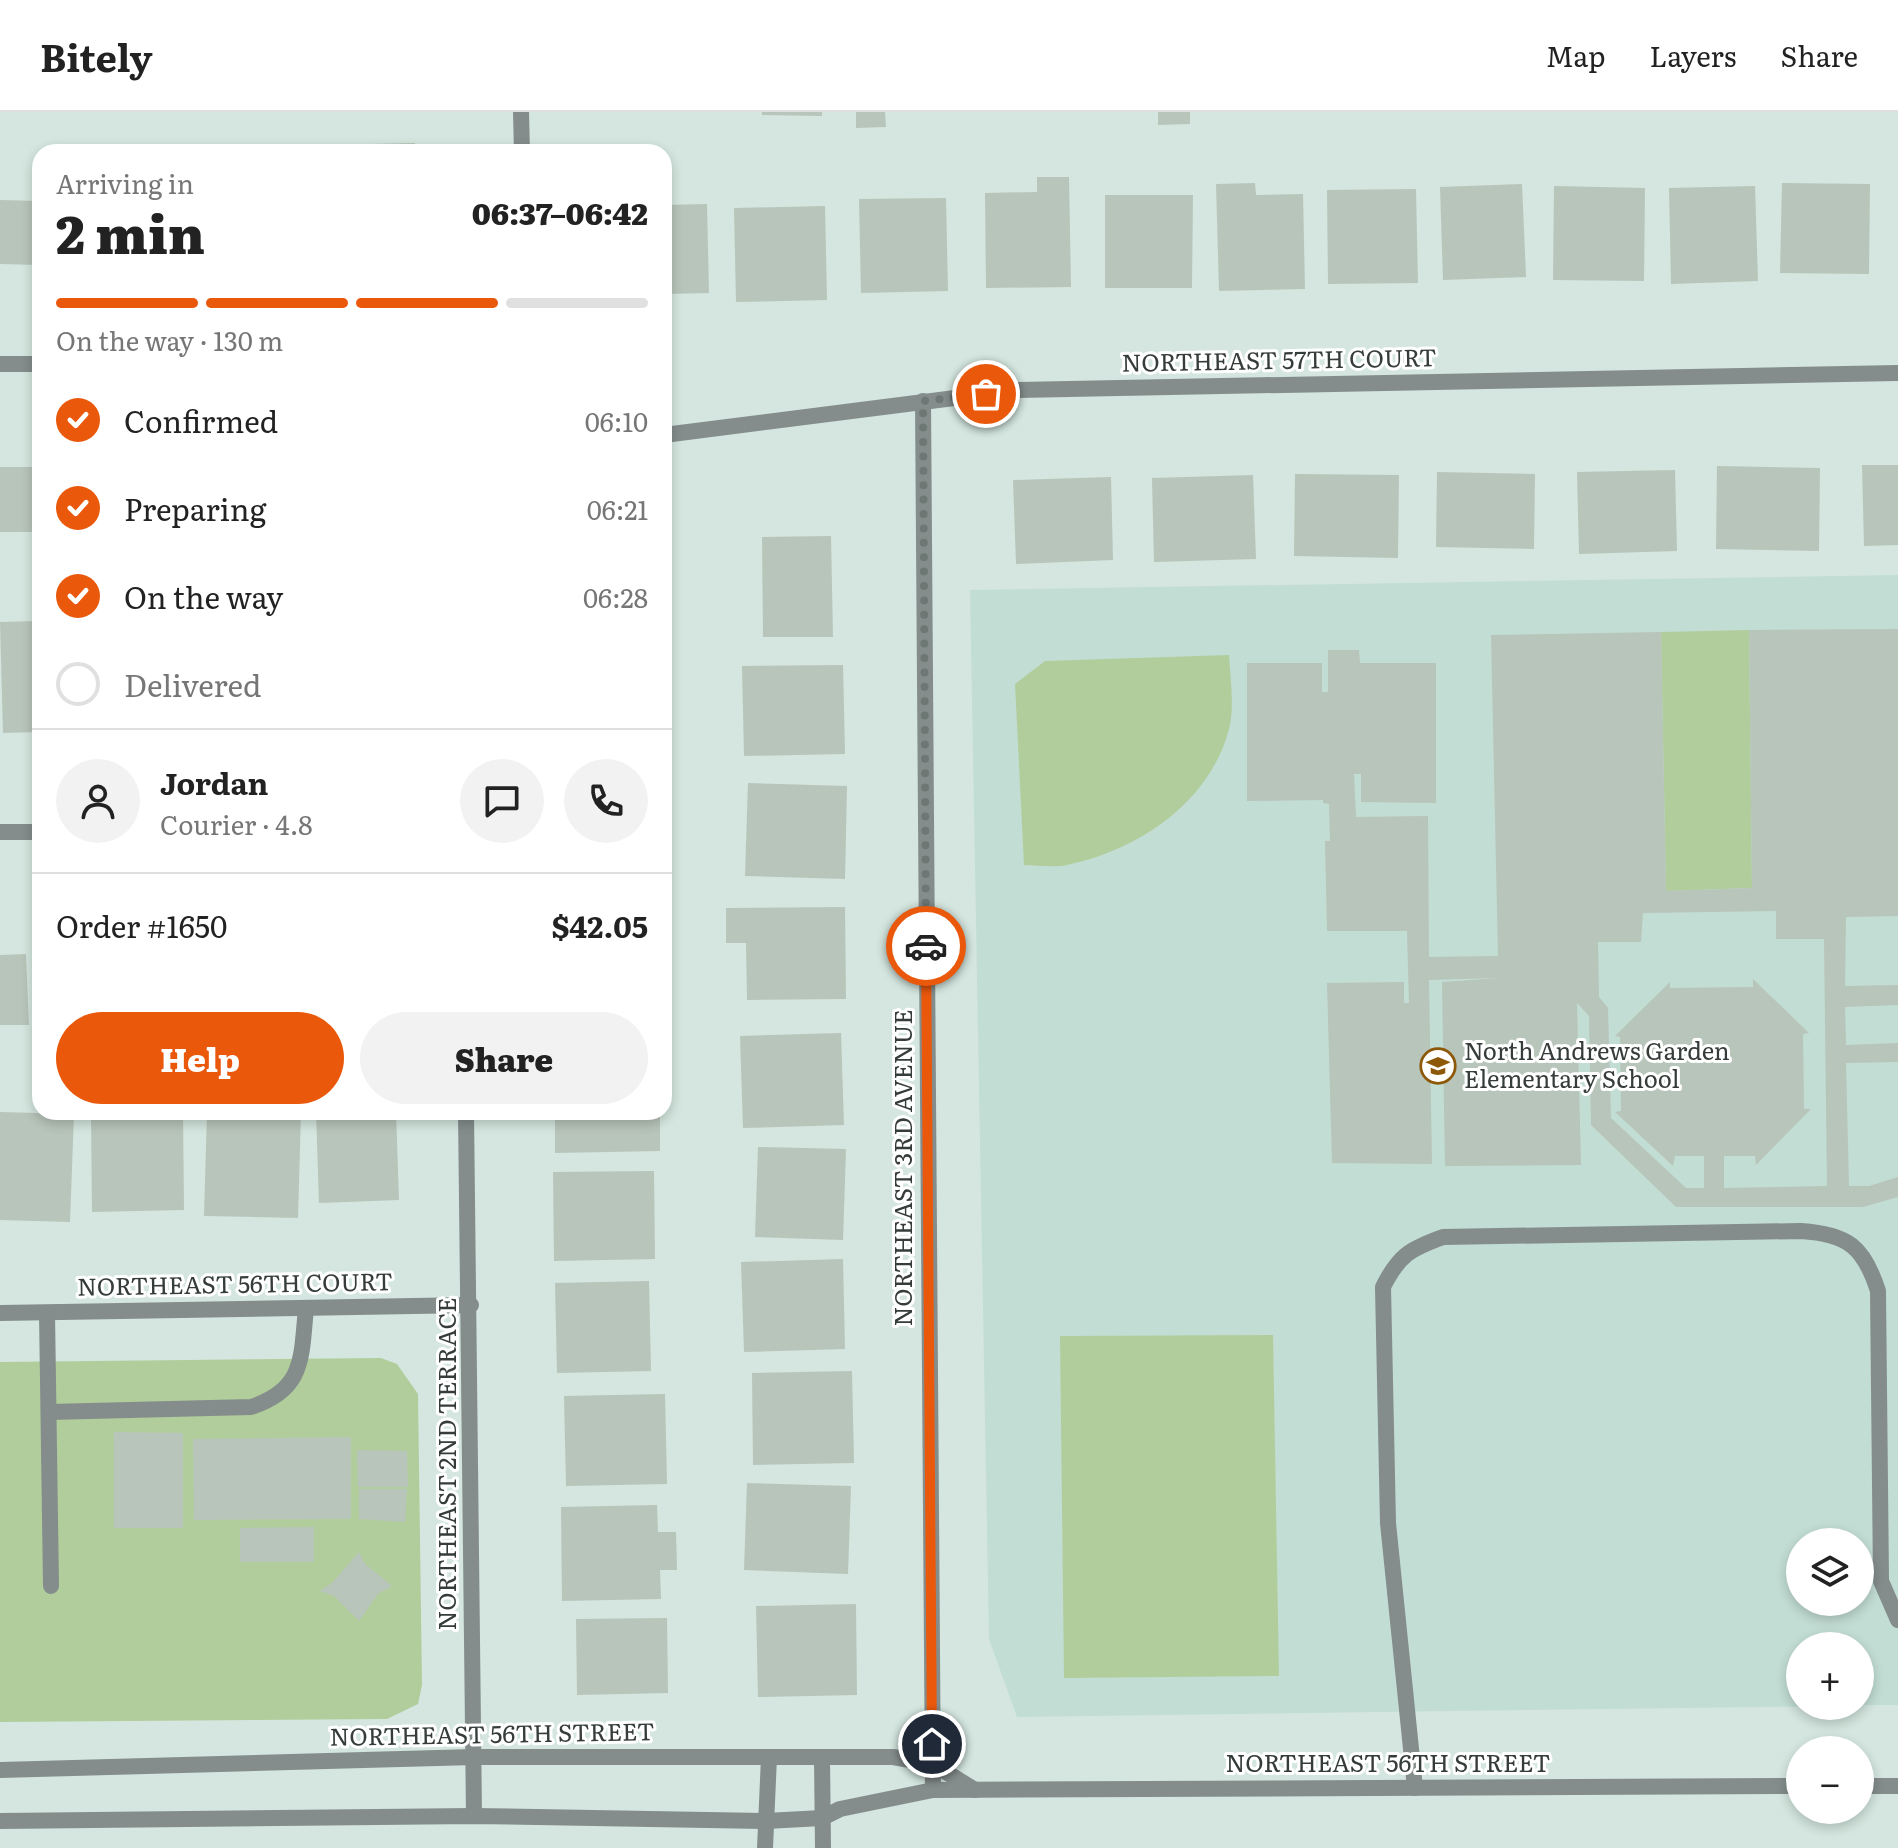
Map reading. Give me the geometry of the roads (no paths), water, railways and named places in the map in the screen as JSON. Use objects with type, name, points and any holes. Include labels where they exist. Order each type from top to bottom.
[{"type":"street","points":[[521,112],[522,144]]},
{"type":"street","points":[[0,364],[32,364]]},
{"type":"street","name":"NORTHEAST 57TH COURT","points":[[672,434],[1018,390],[1898,373]]},
{"type":"street","name":"NORTHEAST 3RD AVENUE","points":[[923,401],[933,1790]]},
{"type":"street","points":[[0,832],[32,832]]},
{"type":"street","name":"NORTHEAST 2ND TERRACE","points":[[466,1120],[471,1305],[474,1816]]},
{"type":"street","points":[[1415,1788],[1388,1523],[1383,1287],[1396,1261],[1417,1247],[1443,1237],[1801,1231],[1830,1233],[1853,1245],[1869,1263],[1878,1291],[1881,1581],[1898,1620]]},
{"type":"street","name":"NORTHEAST 56TH COURT","points":[[0,1313],[471,1305]]},
{"type":"street","points":[[49,1412],[251,1407],[271,1401],[287,1387],[301,1363],[306,1308]]},
{"type":"street","points":[[47,1313],[51,1586]]},
{"type":"street","name":"NORTHEAST 56TH STREET","points":[[0,1770],[474,1757],[893,1757],[933,1764],[976,1790]]},
{"type":"street","points":[[765,1848],[769,1757]]},
{"type":"street","points":[[822,1758],[823,1848]]},
{"type":"street","name":"NORTHEAST 56TH STREET","points":[[0,1821],[474,1816],[766,1821],[822,1818],[840,1809],[933,1790],[1786,1786]]},
{"type":"street","points":[[1874,1786],[1898,1786]]},
{"type":"place","name":"North Andrews Garden Elementary School","points":[[1438,1066]]}]
